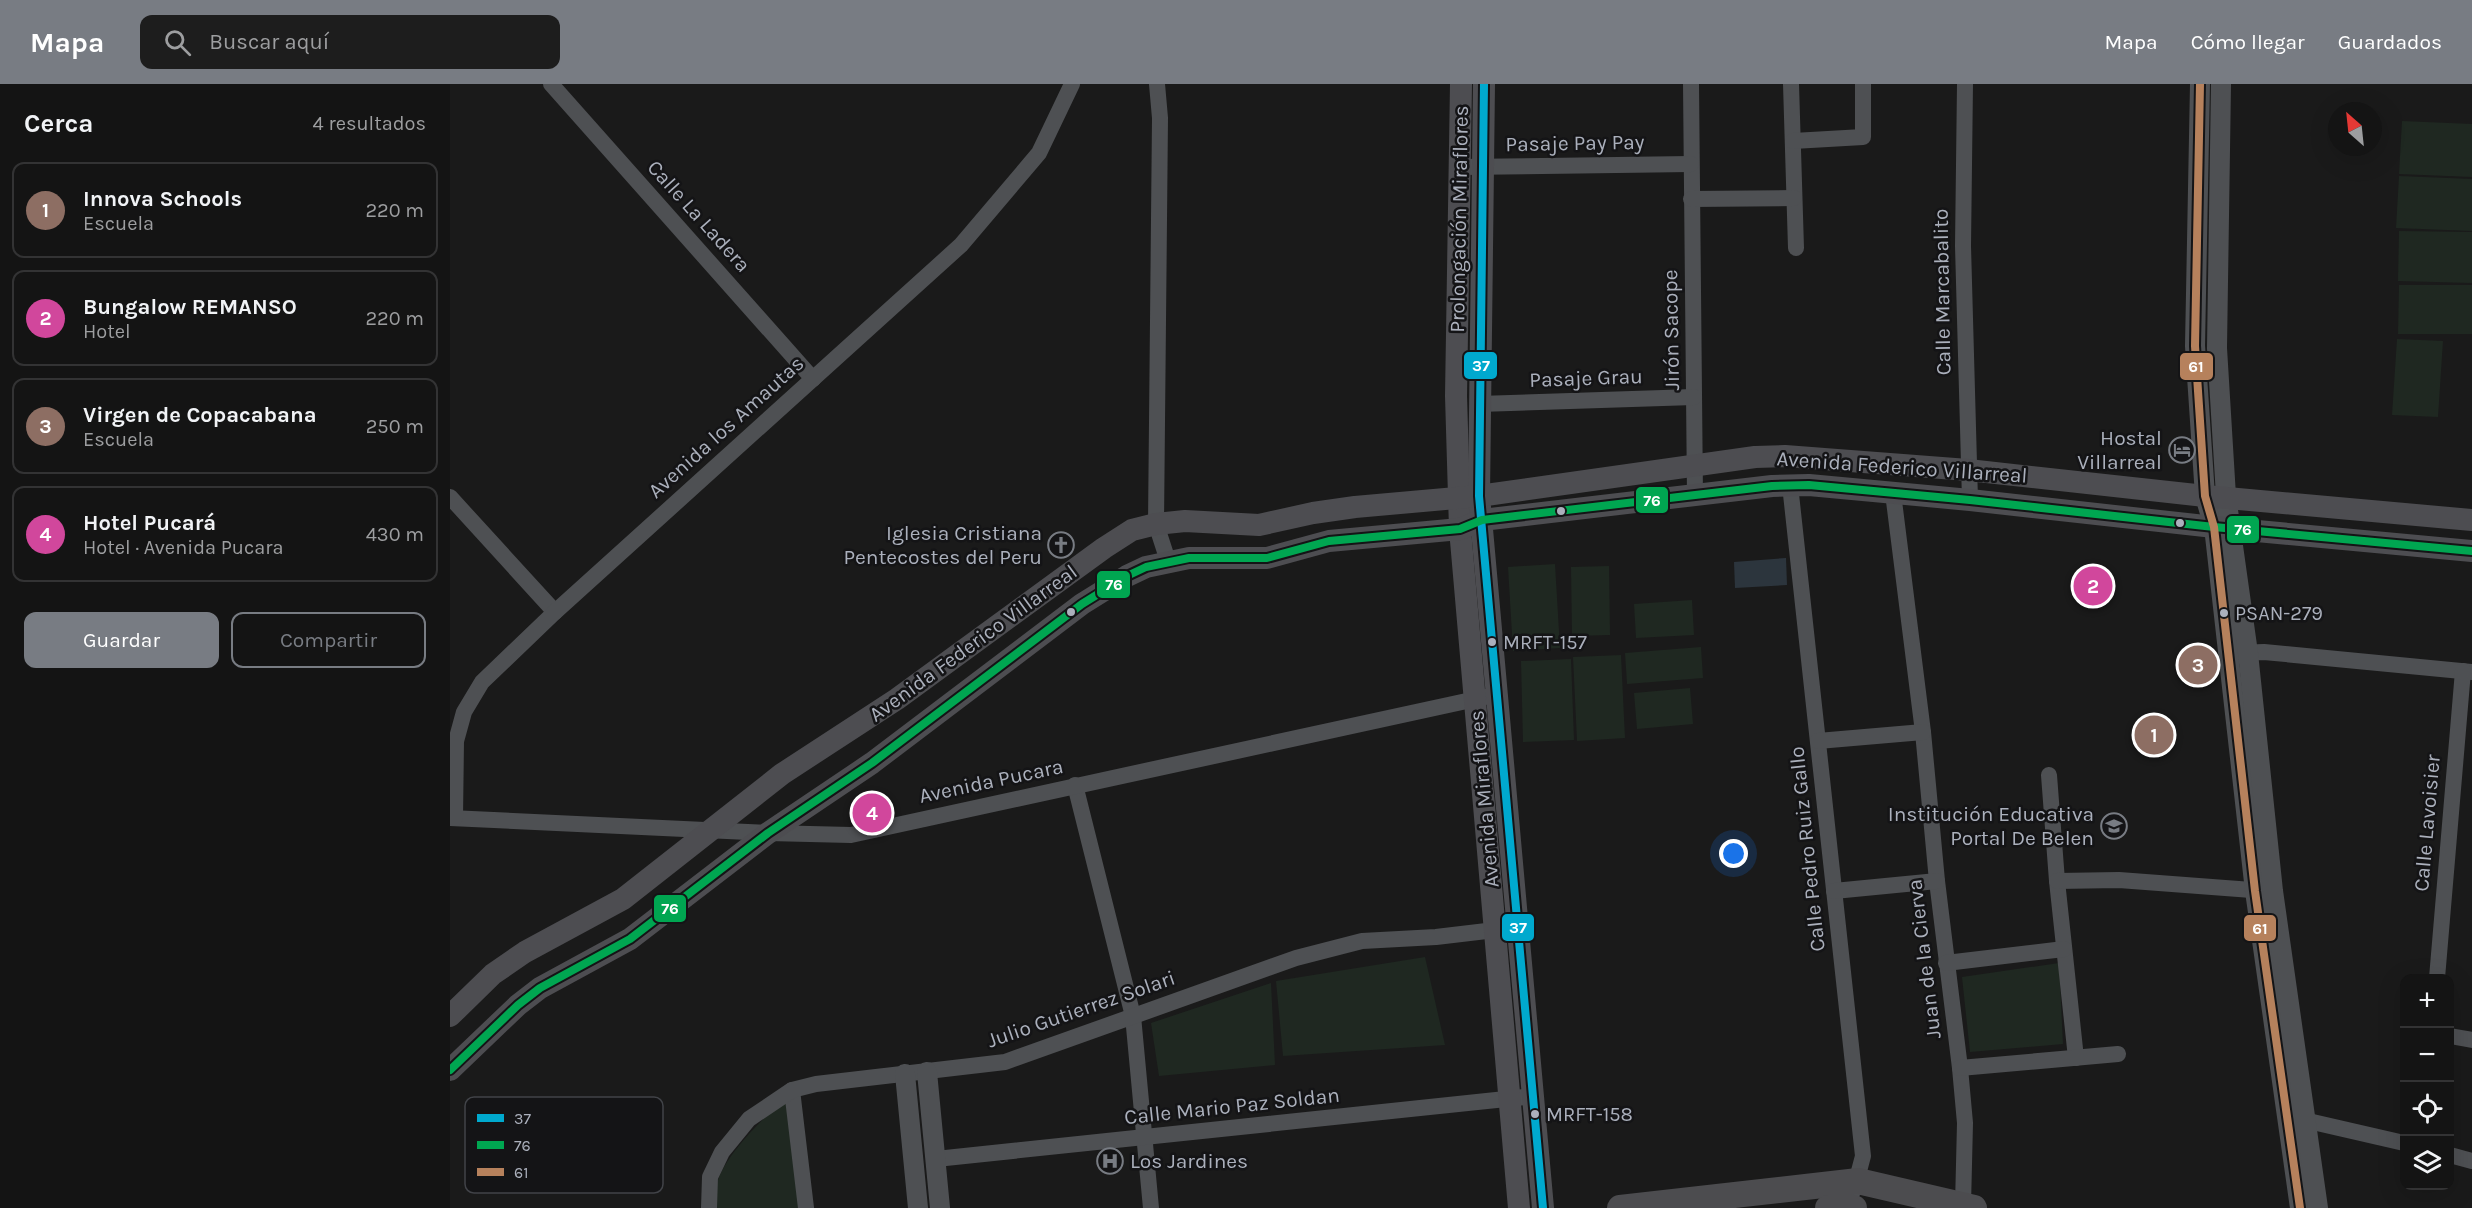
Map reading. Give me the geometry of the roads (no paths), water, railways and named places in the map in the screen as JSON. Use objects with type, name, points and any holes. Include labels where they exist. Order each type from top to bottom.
[{"type":"main road","name":"Prolongación Miraflores","points":[[1461,84],[1456,396],[1470,497]]},
{"type":"main road","name":"Prolongación Miraflores","points":[[1470,497],[1479,404],[1484,84]]},
{"type":"main road","name":"Avenida Federico Villarreal","points":[[450,1016],[493,974],[525,952],[623,898],[782,774],[897,699],[1104,548],[1132,531],[1156,524],[1185,521],[1258,525],[1355,507],[1470,497],[1755,457],[1785,456],[1968,470],[2472,520]]},
{"type":"main road","name":"Avenida Federico Villarreal","points":[[450,1070],[518,1005],[540,988],[630,939],[768,833],[872,763],[1082,604],[1127,576],[1168,561],[1189,558],[1254,559],[1329,541],[1460,529],[1482,520],[1790,485],[1970,500],[2223,528],[2472,551]]},
{"type":"main road","name":"Avenida Miraflores","points":[[1470,497],[1482,520],[1543,1208]]},
{"type":"main road","name":"Avenida Miraflores","points":[[1470,497],[1460,529],[1519,1208]]},
{"type":"main road","points":[[1494,924],[1517,915]]},
{"type":"main road","points":[[1620,1208],[1858,1181],[1968,1206]]},
{"type":"street","name":"Calle La Ladera","points":[[550,84],[813,379]]},
{"type":"street","name":"Avenida los Amautas","points":[[452,818],[456,741],[464,712],[482,682],[555,612],[961,245],[1039,153],[1072,84]]},
{"type":"street","points":[[1157,84],[1160,118],[1156,524],[1168,561]]},
{"type":"street","name":"Jirón Sacope","points":[[1691,84],[1695,496]]},
{"type":"street","points":[[1791,84],[1796,248]]},
{"type":"street","points":[[1793,141],[1863,137],[1863,84]]},
{"type":"street","name":"Calle Marcabalito","points":[[1965,84],[1963,246],[1970,500]]},
{"type":"street","points":[[2200,84],[2195,346],[2216,496],[2223,528],[2264,891],[2296,1121],[2300,1208]]},
{"type":"street","points":[[2216,496],[2221,84]]},
{"type":"street","name":"Pasaje Pay Pay","points":[[1461,167],[1691,164]]},
{"type":"street","points":[[1691,199],[1794,198]]},
{"type":"street","points":[[2195,346],[2217,348]]},
{"type":"street","name":"Pasaje Grau","points":[[1479,404],[1694,397]]},
{"type":"street","name":"Calle Pedro Ruiz Gallo","points":[[1790,485],[1863,1156],[1858,1181],[1845,1208]]},
{"type":"street","name":"Juan de la Cierva","points":[[1893,493],[1923,732],[1936,881],[1960,1068],[1965,1123],[1968,1206]]},
{"type":"street","points":[[450,497],[555,612]]},
{"type":"street","points":[[2238,653],[2467,672]]},
{"type":"street","name":"Calle Lavoisier","points":[[2437,974],[2467,672]]},
{"type":"street","name":"Avenida Pucara","points":[[452,818],[851,835],[1475,698],[1498,696]]},
{"type":"street","points":[[1818,741],[1923,732]]},
{"type":"street","points":[[2049,775],[2057,881],[2076,1058]]},
{"type":"street","points":[[1075,786],[1132,1016],[1146,1138],[1151,1208]]},
{"type":"street","points":[[2057,881],[2119,880],[2264,891]]},
{"type":"street","points":[[1834,891],[1936,881]]},
{"type":"street","name":"Julio Gutierrez Solari","points":[[709,1208],[710,1177],[722,1152],[749,1119],[792,1090],[816,1084],[1005,1062],[1296,958],[1362,941],[1436,937],[1494,924]]},
{"type":"street","points":[[1946,963],[2064,950]]},
{"type":"street","points":[[2454,1037],[2472,1041]]},
{"type":"street","points":[[1960,1068],[2118,1053]]},
{"type":"street","points":[[927,1072],[940,1208]]},
{"type":"street","points":[[904,1074],[918,1208]]},
{"type":"street","points":[[792,1090],[806,1208]]},
{"type":"street","name":"Calle Mario Paz Soldan","points":[[936,1159],[1534,1096]]},
{"type":"street","points":[[2296,1121],[2400,1141]]},
{"type":"street","points":[[2296,1121],[2318,1208]]},
{"type":"street","points":[[2454,1156],[2472,1161]]},
{"type":"place","name":"Hostal Villarreal","points":[[2182,450]]},
{"type":"place","name":"Iglesia Cristiana Pentecostes del Peru","points":[[1061,545]]},
{"type":"place","name":"Bungalow REMANSO","points":[[2093,586]]},
{"type":"place","name":"PSAN-279","points":[[2224,613]]},
{"type":"place","name":"MRFT-157","points":[[1492,642]]},
{"type":"place","name":"Virgen de Copacabana","points":[[2198,665]]},
{"type":"place","name":"Innova Schools","points":[[2154,735]]},
{"type":"place","name":"Hotel Pucará","points":[[872,813]]},
{"type":"place","name":"Institución Educativa Portal De Belen","points":[[2114,826]]},
{"type":"place","name":"MRFT-158","points":[[1535,1114]]},
{"type":"place","name":"Los Jardines","points":[[1110,1161]]}]
